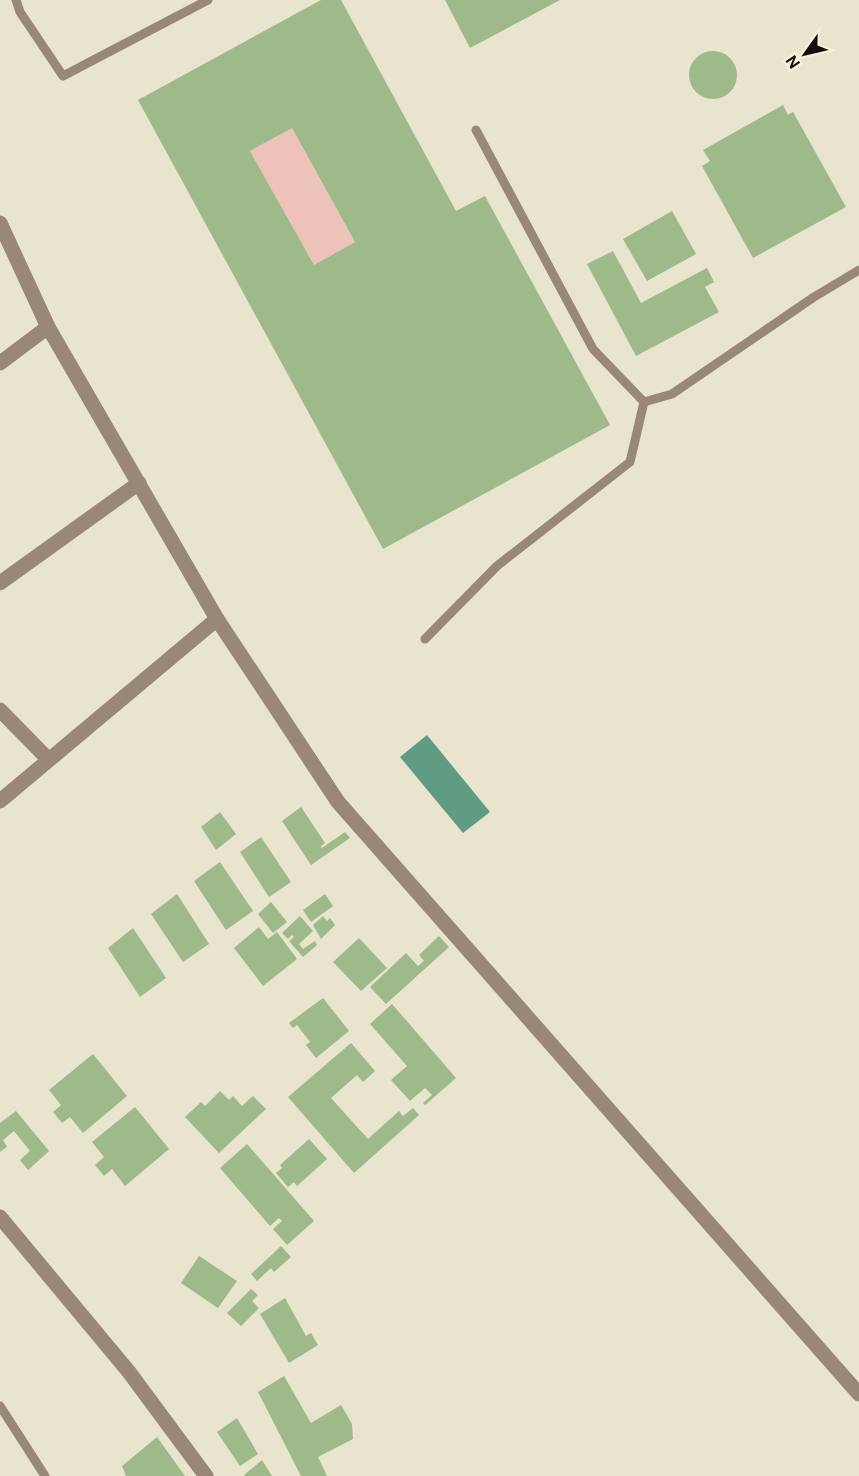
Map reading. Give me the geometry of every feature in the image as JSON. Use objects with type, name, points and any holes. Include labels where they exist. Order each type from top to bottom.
[{"type":"street","points":[[0,223],[48,327],[217,619],[338,802],[859,1394]]},
{"type":"street","points":[[0,363],[48,327]]},
{"type":"street","points":[[0,583],[139,483]]},
{"type":"street","points":[[0,801],[217,619]]},
{"type":"street","points":[[0,710],[48,759]]},
{"type":"street","points":[[0,1217],[129,1372],[206,1476]]},
{"type":"lane","points":[[16,0],[20,12],[63,76],[208,0]]},
{"type":"lane","points":[[476,130],[593,349],[644,402]]},
{"type":"lane","points":[[644,402],[672,394],[814,297],[859,270]]},
{"type":"lane","points":[[425,639],[497,566],[630,462],[644,402]]},
{"type":"lane","points":[[0,1406],[45,1476]]},
{"type":"shaded area","points":[[292,128],[355,242],[314,265],[250,151]]},
{"type":"shaded area","points":[[427,735],[490,812],[463,833],[400,757]]},
{"type":"building","points":[[321,0],[341,0],[456,211],[485,196],[610,425],[383,549],[138,100]],"holes":[[[292,128],[355,242],[314,265],[250,151]]]},
{"type":"building","points":[[445,0],[560,0],[470,48]]},
{"type":"building","points":[[708,51],[718,51],[733,61],[737,75],[736,84],[727,95],[718,99],[708,99],[693,89],[689,80],[689,70],[699,55]]},
{"type":"building","points":[[783,105],[788,115],[793,112],[846,207],[753,258],[702,166],[710,161],[703,150]]},
{"type":"building","points":[[672,211],[696,254],[647,281],[623,239]]},
{"type":"building","points":[[613,251],[641,303],[707,268],[714,282],[705,287],[719,312],[636,356],[587,264]]},
{"type":"building","points":[[301,807],[325,843],[321,846],[322,848],[345,832],[350,838],[311,865],[282,821]]},
{"type":"building","points":[[220,812],[236,834],[216,850],[201,827]]},
{"type":"building","points":[[261,837],[291,882],[269,897],[240,852]]},
{"type":"building","points":[[220,862],[253,911],[226,930],[194,881]]},
{"type":"building","points":[[177,894],[209,944],[183,962],[151,914]]},
{"type":"building","points":[[325,894],[333,906],[311,922],[303,910]]},
{"type":"building","points":[[271,902],[287,922],[273,933],[258,914]]},
{"type":"building","points":[[300,916],[313,931],[299,944],[303,949],[315,941],[317,945],[303,957],[289,941],[294,937],[292,935],[288,939],[282,933]]},
{"type":"building","points":[[323,916],[327,921],[330,918],[335,925],[321,939],[313,925]]},
{"type":"building","points":[[259,927],[268,939],[277,932],[297,959],[263,986],[234,948]]},
{"type":"building","points":[[133,928],[166,978],[140,997],[108,948]]},
{"type":"building","points":[[439,936],[449,947],[386,1004],[370,987],[406,953],[418,966],[424,961],[419,955]]},
{"type":"building","points":[[359,938],[387,968],[361,991],[333,962]]},
{"type":"building","points":[[323,998],[349,1031],[316,1058],[306,1045],[310,1042],[297,1025],[293,1028],[289,1023]]},
{"type":"building","points":[[392,1004],[456,1078],[425,1105],[423,1103],[432,1095],[425,1088],[410,1101],[391,1080],[407,1066],[370,1024]]},
{"type":"building","points":[[351,1043],[375,1071],[363,1082],[357,1075],[331,1098],[368,1139],[399,1111],[403,1116],[413,1108],[419,1115],[354,1173],[288,1097]]},
{"type":"building","points":[[93,1054],[127,1096],[83,1133],[70,1117],[62,1123],[53,1112],[61,1105],[49,1090]]},
{"type":"building","points":[[220,1091],[229,1100],[233,1096],[242,1106],[253,1096],[266,1109],[219,1153],[185,1117],[201,1102],[205,1106]]},
{"type":"building","points":[[135,1107],[169,1149],[125,1186],[112,1169],[104,1176],[95,1165],[104,1157],[92,1142]]},
{"type":"building","points":[[16,1111],[49,1151],[28,1170],[20,1160],[30,1151],[14,1131],[3,1140],[7,1147],[0,1152],[0,1123]]},
{"type":"building","points":[[309,1139],[327,1159],[297,1186],[294,1182],[288,1187],[276,1173],[282,1168],[280,1165]]},
{"type":"building","points":[[247,1144],[314,1221],[287,1245],[273,1229],[282,1221],[279,1218],[270,1226],[220,1168]]},
{"type":"building","points":[[281,1246],[291,1257],[274,1272],[271,1268],[257,1281],[251,1274]]},
{"type":"building","points":[[199,1256],[237,1281],[218,1308],[181,1283]]},
{"type":"building","points":[[251,1289],[258,1295],[252,1301],[259,1308],[241,1326],[227,1313]]},
{"type":"building","points":[[285,1298],[306,1336],[311,1333],[318,1345],[289,1363],[260,1314]]},
{"type":"building","points":[[284,1376],[311,1423],[341,1405],[352,1424],[353,1439],[318,1457],[327,1476],[301,1476],[258,1392]]},
{"type":"building","points":[[237,1418],[258,1454],[240,1466],[217,1432]]},
{"type":"building","points":[[157,1437],[185,1476],[126,1476],[122,1466]]},
{"type":"building","points":[[262,1460],[272,1476],[244,1475]]}]
